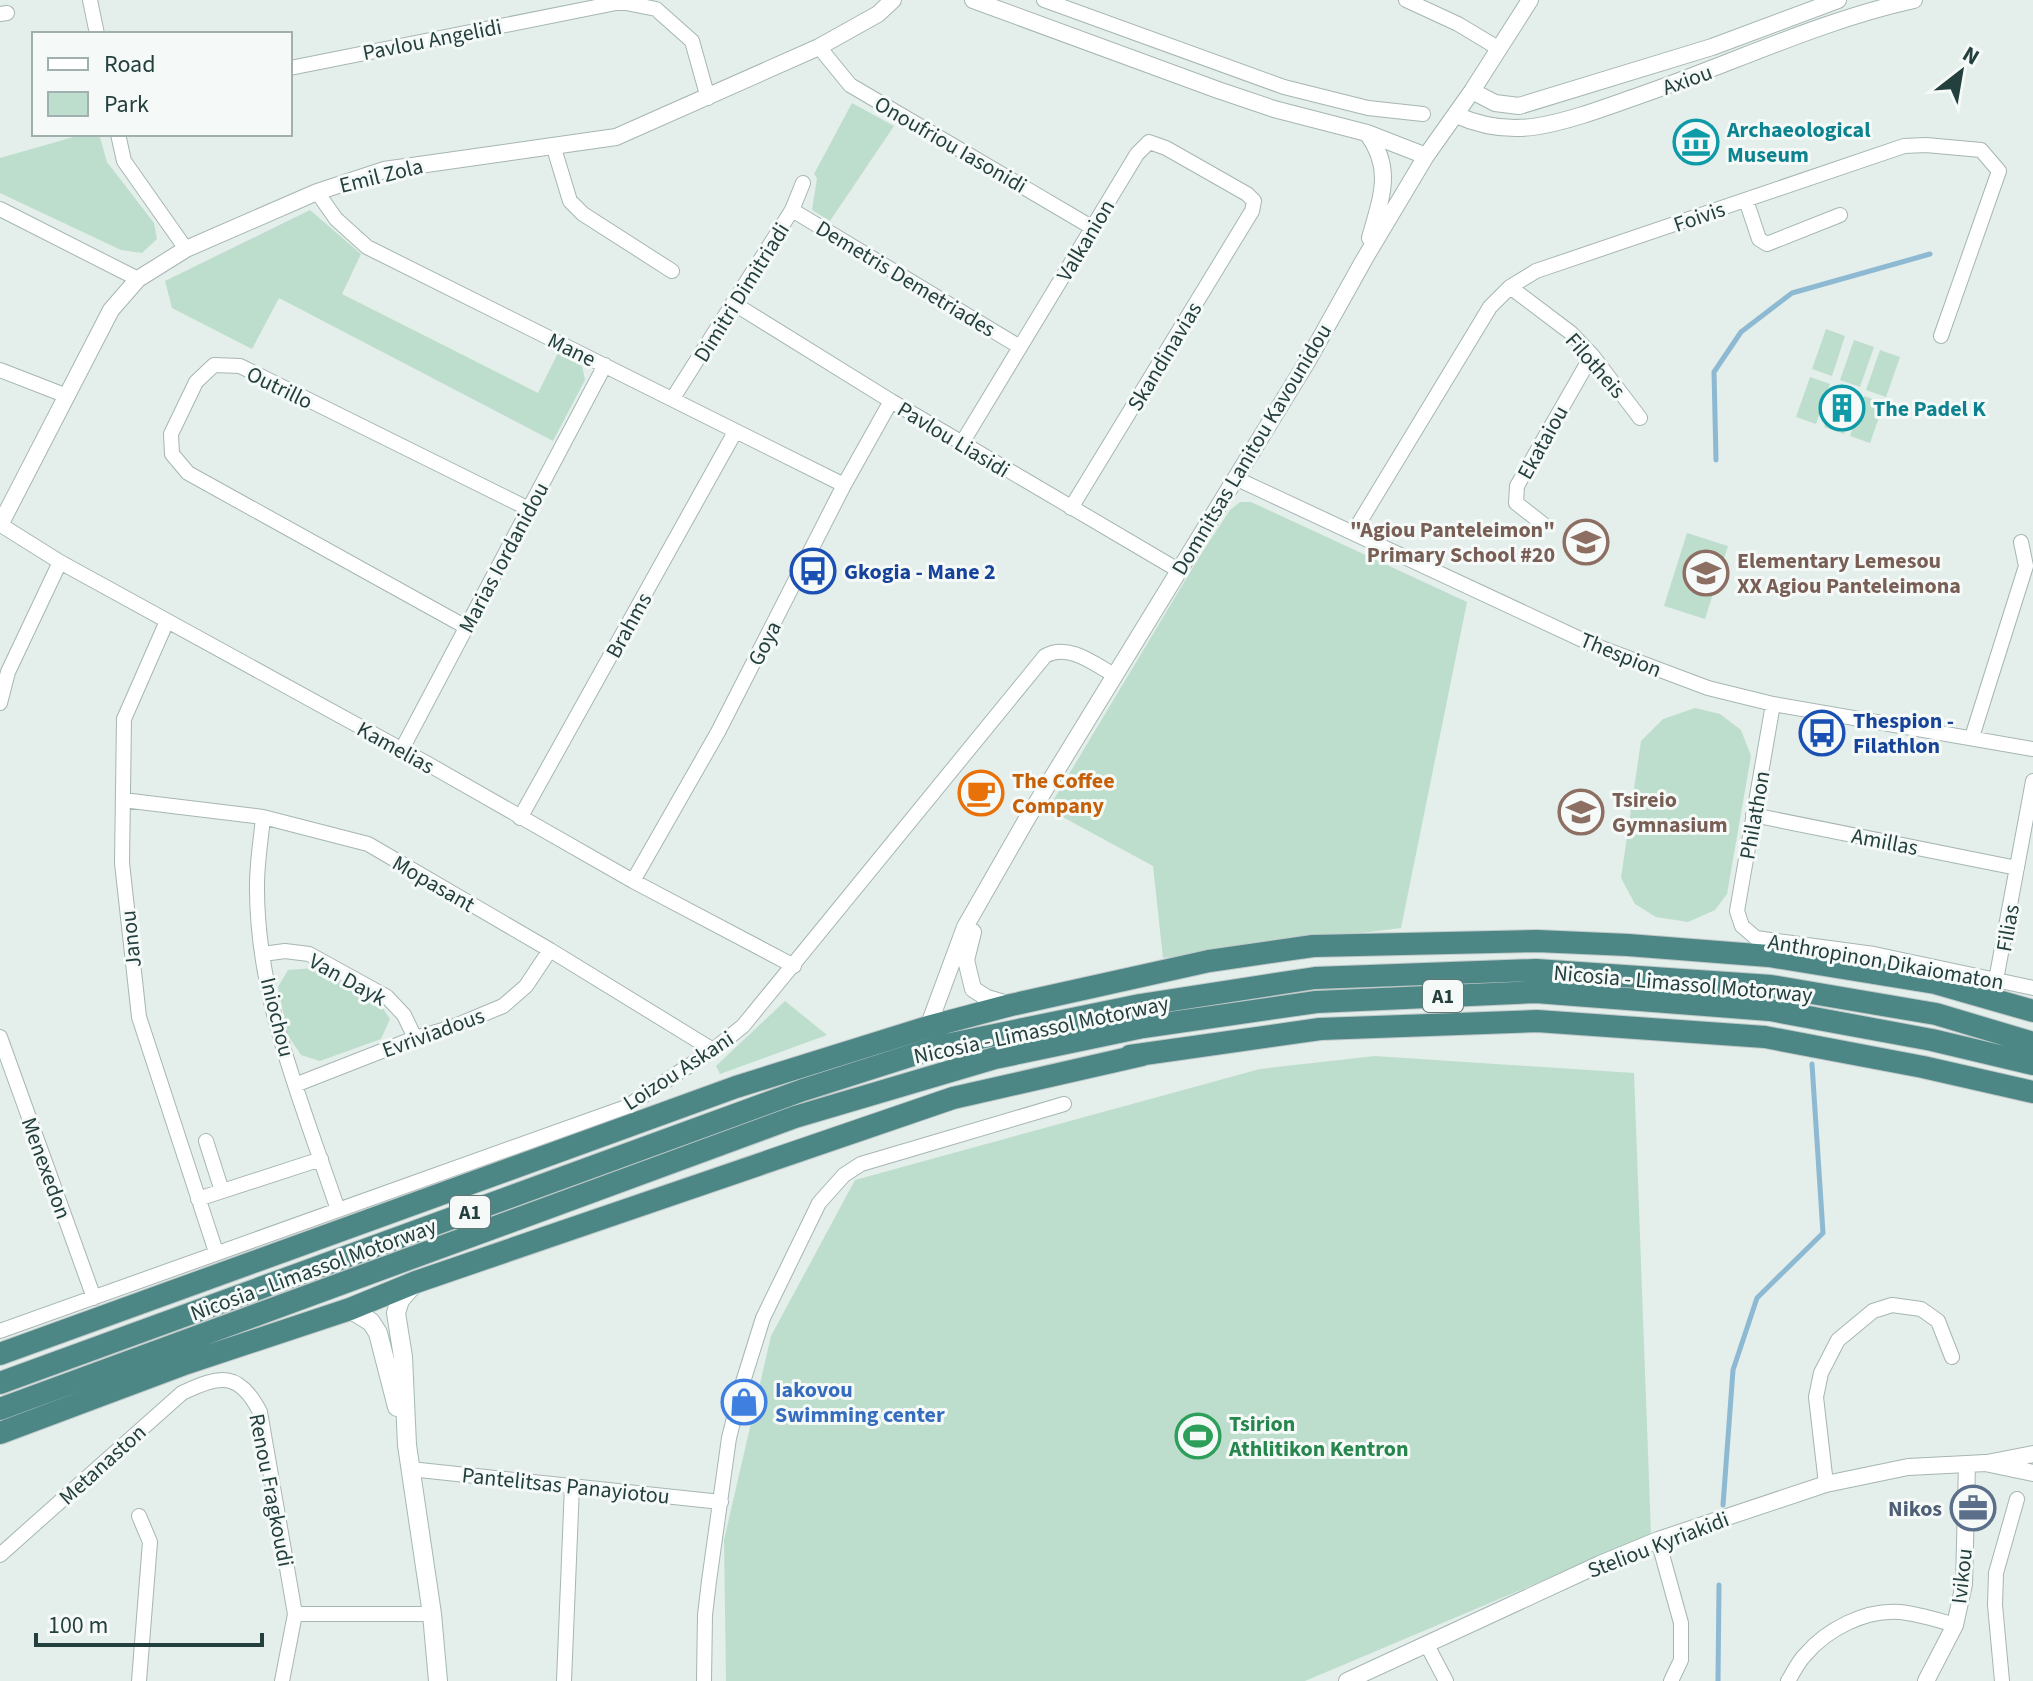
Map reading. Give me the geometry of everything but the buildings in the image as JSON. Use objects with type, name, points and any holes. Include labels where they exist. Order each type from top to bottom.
[{"type":"highway","points":[[934,1036],[1011,1005],[1209,961],[1327,945],[1521,941],[1628,945],[1784,958],[1935,983],[2033,1011]]},
{"type":"highway","points":[[0,1354],[736,1087],[991,1024],[1209,961]]},
{"type":"highway","name":"Nicosia - Limassol Motorway","points":[[0,1383],[788,1095],[934,1036],[1315,978],[1536,970],[1771,986],[1936,1014],[2033,1043]]},
{"type":"highway","name":"Nicosia - Limassol Motorway","points":[[0,1409],[795,1117],[995,1058],[1143,1027],[1316,1002],[1536,992],[1770,1010],[1932,1040],[2033,1064]]},
{"type":"highway","points":[[857,1099],[1045,1066],[1320,1029],[1537,1021],[1765,1037],[2033,1092]]},
{"type":"highway","points":[[0,1433],[187,1363],[350,1309],[416,1282],[953,1098],[1142,1055]]},
{"type":"main road","points":[[416,1282],[400,1300],[396,1313],[403,1357],[407,1445],[432,1614],[438,1681]]},
{"type":"main road","points":[[350,1309],[371,1322],[378,1333],[407,1445]]},
{"type":"street","points":[[90,0],[97,32]]},
{"type":"street","name":"Emil Zola","points":[[0,525],[111,310],[138,279],[186,249],[317,192],[384,170],[616,137],[819,47],[878,14],[893,0]]},
{"type":"street","points":[[973,0],[1274,109],[1367,133],[1426,156]]},
{"type":"street","points":[[1044,0],[1296,91],[1368,108],[1423,114]]},
{"type":"street","points":[[1406,0],[1458,24],[1498,48]]},
{"type":"street","name":"Domnitsas Lanitou Kavounidou","points":[[934,1036],[965,927],[1028,817],[1307,362],[1426,156],[1530,0]]},
{"type":"street","name":"Axiou","points":[[1472,91],[1495,103],[1519,106],[1712,47],[1838,0]]},
{"type":"street","name":"Axiou","points":[[1456,115],[1482,125],[1522,127],[1587,114],[1703,74],[1873,9],[1914,0]]},
{"type":"street","name":"Pavlou Angelidi","points":[[292,68],[621,2],[656,9],[692,41],[708,98]]},
{"type":"street","points":[[1125,56],[1133,32]]},
{"type":"street","name":"Onoufriou Iasonidi","points":[[819,47],[850,85],[1093,228]]},
{"type":"street","points":[[1365,258],[1384,178],[1381,154],[1367,133]]},
{"type":"street","points":[[118,136],[124,161],[186,249]]},
{"type":"street","name":"Valkanion","points":[[962,443],[1137,154],[1149,142],[1166,148],[1254,201]]},
{"type":"street","points":[[553,145],[570,201],[583,214],[672,271]]},
{"type":"street","name":"Foivis","points":[[1353,533],[1490,307],[1510,287],[1536,271],[1904,146],[1981,150],[1999,171],[1941,336]]},
{"type":"street","name":"Dimitri Dimitriadi","points":[[673,398],[792,210],[803,183]]},
{"type":"street","name":"Mane","points":[[317,192],[336,219],[367,247],[844,485]]},
{"type":"street","points":[[1746,200],[1759,239],[1767,244],[1840,215]]},
{"type":"street","name":"Skandinavias","points":[[1071,508],[1252,211],[1254,201]]},
{"type":"street","points":[[0,209],[138,279]]},
{"type":"street","name":"Demetris Demetriades","points":[[792,210],[1020,347]]},
{"type":"street","name":"Filotheis","points":[[1510,287],[1571,333],[1592,355],[1640,418]]},
{"type":"street","name":"Pavlou Liasidi","points":[[733,303],[891,401],[1178,570]]},
{"type":"street","name":"Ekataiou","points":[[1543,524],[1516,503],[1517,486],[1592,355]]},
{"type":"street","name":"Outrillo","points":[[466,627],[188,473],[172,454],[171,434],[196,382],[214,365],[240,366],[529,509]]},
{"type":"street","name":"Marias Iordanidou","points":[[402,749],[605,365]]},
{"type":"street","points":[[0,370],[67,396]]},
{"type":"street","name":"Goya","points":[[633,881],[718,732],[844,485],[891,401]]},
{"type":"street","name":"Brahms","points":[[520,818],[735,432]]},
{"type":"street","name":"Thespion","points":[[1235,478],[1591,644],[1708,688],[1773,704],[2033,749]]},
{"type":"street","name":"Kamelias","points":[[0,525],[60,562],[402,749],[633,881],[794,966]]},
{"type":"street","points":[[1972,737],[2026,566],[2021,542]]},
{"type":"street","points":[[0,703],[4,670],[60,562]]},
{"type":"street","name":"Janou","points":[[167,621],[124,719],[122,863],[139,1017],[216,1252]]},
{"type":"street","name":"Loizou Askani","points":[[0,1331],[626,1107],[713,1050],[743,1026],[1045,656],[1052,652],[1076,654],[1114,675]]},
{"type":"street","name":"Philathon","points":[[1742,926],[1737,911],[1773,704]]},
{"type":"street","name":"Filias","points":[[1996,980],[2033,781]]},
{"type":"street","name":"Mopasant","points":[[123,800],[263,817],[368,844],[713,1050]]},
{"type":"street","name":"Amillas","points":[[1753,815],[2017,868]]},
{"type":"street","name":"Iniochou","points":[[263,817],[257,885],[263,954],[275,1022],[338,1210]]},
{"type":"street","name":"Domnitsas Lanitou Kavounidou","points":[[980,904],[966,960],[973,989],[987,998],[1011,1005]]},
{"type":"street","name":"Anthropinon Dikaiomaton","points":[[1742,926],[1756,938],[1874,954],[2033,988]]},
{"type":"street","name":"Evriviadous","points":[[295,1085],[503,1006],[526,986],[550,950]]},
{"type":"street","name":"Van Dayk","points":[[263,954],[285,951],[309,954],[387,997],[404,1015],[415,1038]]},
{"type":"street","name":"Menexedon","points":[[0,1037],[94,1298]]},
{"type":"street","points":[[704,1681],[705,1615],[729,1438],[763,1318],[819,1203],[844,1175],[861,1164],[1064,1104]]},
{"type":"street","points":[[206,1141],[222,1191]]},
{"type":"street","points":[[198,1199],[321,1159]]},
{"type":"street","points":[[1826,1484],[1816,1397],[1821,1373],[1838,1340],[1873,1311],[1892,1305],[1921,1309],[1938,1321],[1952,1357]]},
{"type":"street","name":"Renou Fragkoudi","points":[[208,1380],[229,1379],[249,1391],[260,1412],[295,1614],[282,1681]]},
{"type":"street","name":"Metanaston","points":[[0,1555],[182,1393],[208,1380]]},
{"type":"street","name":"Steliou Kyriakidi","points":[[1347,1681],[1658,1540],[1826,1484],[1908,1467],[1985,1463],[2033,1454]]},
{"type":"street","name":"Steliou Kyriakidi","points":[[1985,1463],[2033,1473]]},
{"type":"street","name":"Ivikou","points":[[1926,1681],[1955,1625],[1964,1584],[1967,1464]]},
{"type":"street","name":"Pantelitsas Panayiotou","points":[[410,1469],[721,1502]]},
{"type":"street","points":[[564,1681],[572,1486]]},
{"type":"street","points":[[2002,1681],[1995,1605],[1996,1573],[2017,1499]]},
{"type":"street","points":[[139,1516],[150,1542],[139,1681]]},
{"type":"street","points":[[1658,1540],[1681,1623],[1681,1660],[1671,1681]]},
{"type":"street","points":[[1788,1681],[1805,1655],[1833,1631],[1853,1621],[1895,1612],[1916,1614],[1955,1625]]},
{"type":"street","points":[[295,1614],[432,1614]]},
{"type":"street","points":[[1427,1645],[1446,1681]]},
{"type":"green space","points":[[852,103],[894,126],[830,221],[812,210],[817,178],[814,174]]},
{"type":"green space","points":[[77,136],[100,136],[107,162],[154,223],[157,239],[142,253],[121,250],[0,193],[0,158]]},
{"type":"green space","points":[[310,210],[361,254],[342,294],[538,393],[558,353],[582,366],[585,380],[553,441],[279,298],[252,349],[172,308],[165,281]]},
{"type":"green space","points":[[1826,329],[1845,336],[1832,376],[1812,369]]},
{"type":"green space","points":[[1854,340],[1874,347],[1860,387],[1840,380]]},
{"type":"green space","points":[[1880,350],[1900,357],[1886,397],[1866,390]]},
{"type":"green space","points":[[1810,377],[1830,384],[1816,424],[1796,417]]},
{"type":"green space","points":[[1838,387],[1858,394],[1844,434],[1824,427]]},
{"type":"green space","points":[[1864,396],[1884,403],[1870,443],[1850,436]]},
{"type":"green space","points":[[1240,502],[1251,502],[1467,602],[1401,928],[1163,958],[1153,866],[1048,809],[1201,554],[1230,510]]},
{"type":"green space","points":[[1687,533],[1728,546],[1705,619],[1664,606]]},
{"type":"green space","points":[[1695,708],[1720,714],[1741,730],[1751,756],[1727,894],[1715,910],[1688,922],[1656,917],[1635,904],[1621,878],[1641,741],[1663,719]]},
{"type":"green space","points":[[315,968],[378,1001],[390,1019],[381,1039],[320,1061],[301,1055],[288,1036],[278,987],[288,970]]},
{"type":"green space","points":[[785,1001],[827,1035],[720,1074],[716,1066]]},
{"type":"green space","name":"Tsirion Athlitikon Kentron","points":[[1375,1056],[1634,1073],[1651,1535],[1305,1681],[726,1681],[724,1540],[771,1336],[855,1180],[1260,1069]]},
{"type":"waterway","points":[[1716,460],[1714,372],[1741,332],[1792,293],[1930,254]]},
{"type":"waterway","points":[[1723,1505],[1733,1370],[1757,1298],[1823,1233],[1812,1064]]},
{"type":"waterway","points":[[1718,1681],[1719,1585]]},
{"type":"place","name":"Archaeological Museum","points":[[1696,142]]},
{"type":"place","name":"The Padel K","points":[[1842,408]]},
{"type":"place","name":"\"Agiou Panteleimon\" Primary School #20","points":[[1586,542]]},
{"type":"place","name":"Gkogia - Mane 2","points":[[813,571]]},
{"type":"place","name":"Elementary Lemesou XX Agiou Panteleimona","points":[[1706,573]]},
{"type":"place","name":"Thespion - Filathlon","points":[[1822,733]]},
{"type":"place","name":"The Coffee Company","points":[[981,793]]},
{"type":"place","name":"Tsireio Gymnasium","points":[[1581,812]]},
{"type":"place","name":"Iakovou Swimming center","points":[[744,1402]]},
{"type":"place","name":"Tsirion Athlitikon Kentron","points":[[1198,1436]]},
{"type":"place","name":"Nikos","points":[[1973,1508]]}]
